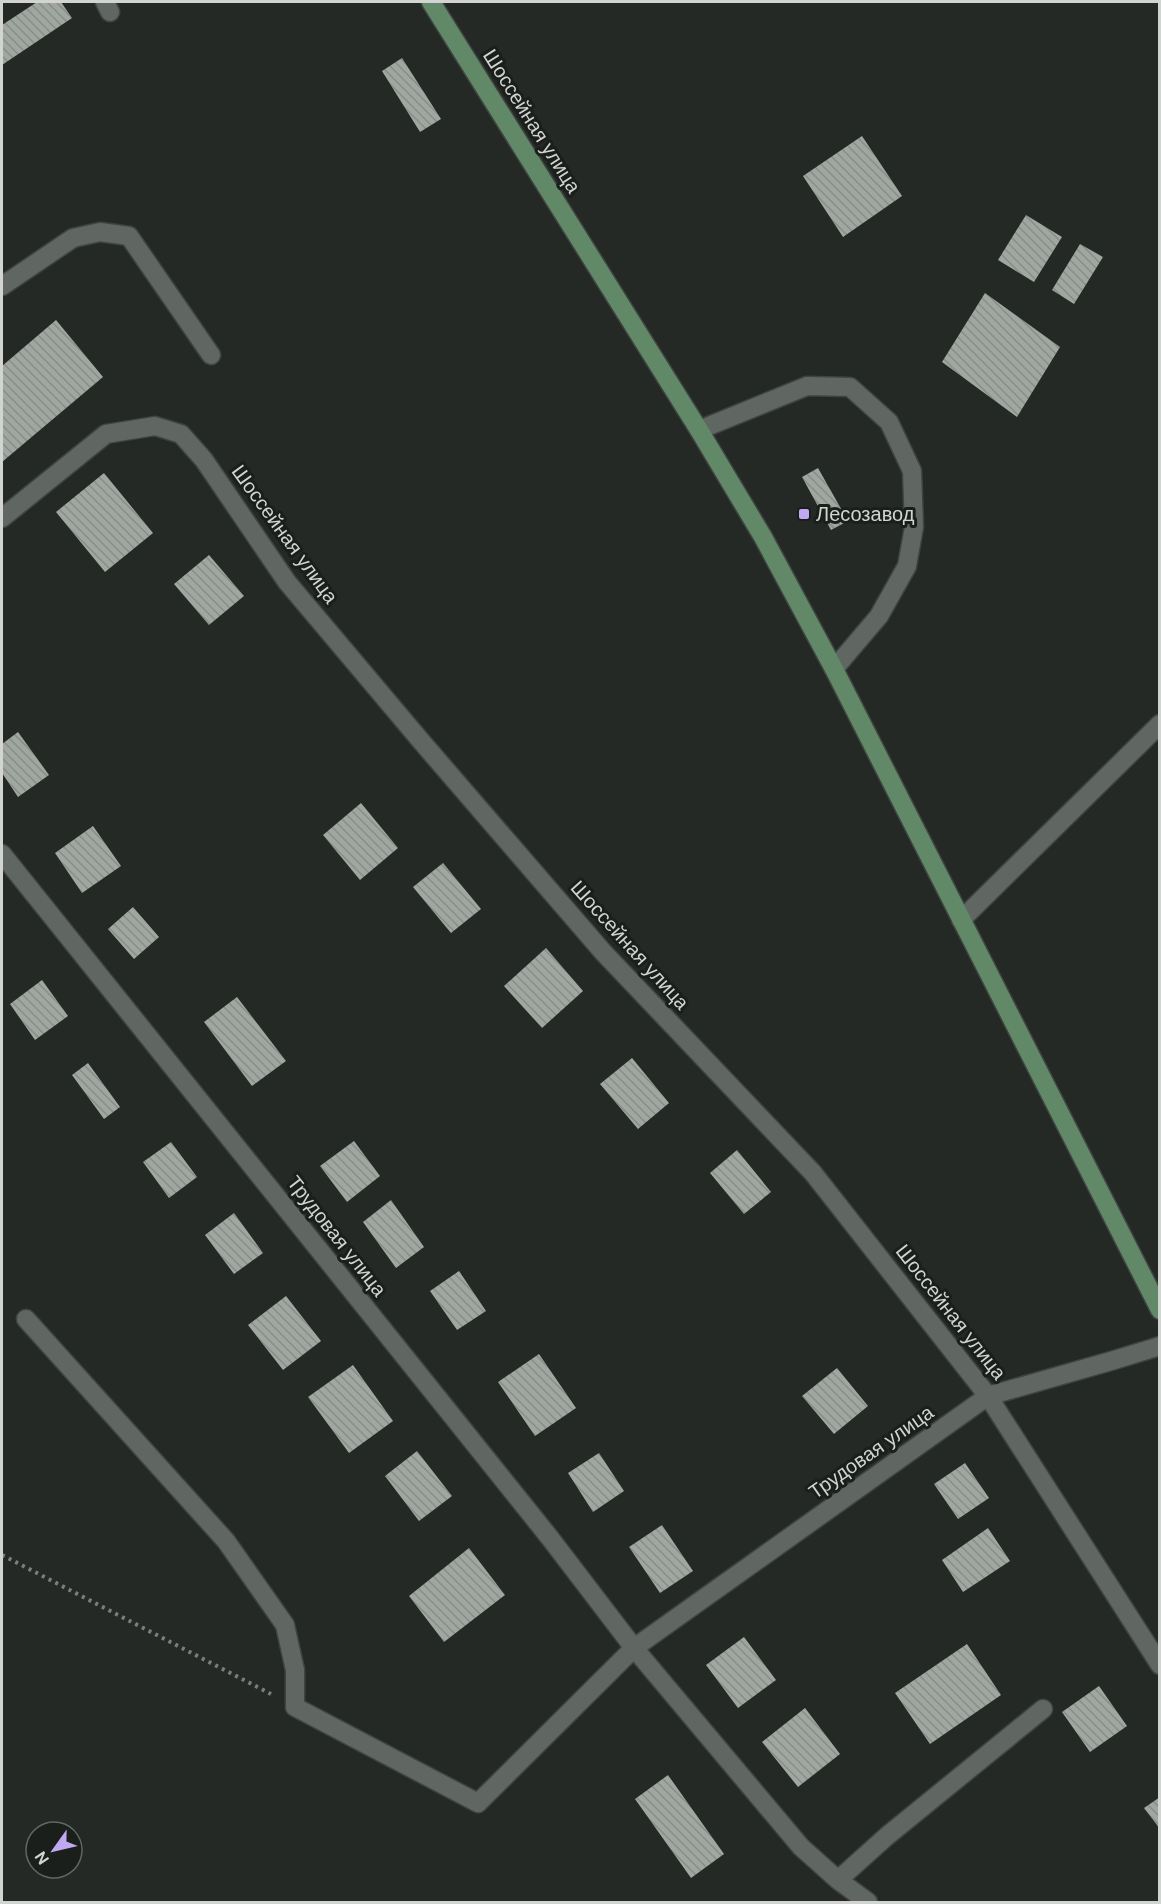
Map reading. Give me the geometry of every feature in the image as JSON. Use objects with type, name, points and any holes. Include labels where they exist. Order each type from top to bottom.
[{"type":"main road","name":"Шоссейная улица","points":[[431,2],[699,430],[763,537],[834,669],[1160,1310]]},
{"type":"street","points":[[2,286],[73,238],[100,232],[129,236],[211,355]]},
{"type":"street","points":[[699,430],[807,386],[850,387],[889,422],[912,471],[914,527],[907,566],[879,616],[834,669]]},
{"type":"street","name":"Шоссейная улица","points":[[2,518],[106,434],[155,426],[181,434],[204,460],[287,582],[421,741],[603,952],[813,1173],[988,1396],[1160,1665]]},
{"type":"street","points":[[961,920],[1160,723]]},
{"type":"street","name":"Трудовая улица","points":[[2,854],[550,1538],[634,1648],[801,1847],[838,1880],[868,1902]]},
{"type":"street","points":[[26,1318],[226,1541],[285,1625],[295,1670],[295,1707],[478,1803],[634,1648]]},
{"type":"street","name":"Трудовая улица","points":[[634,1648],[988,1396],[1160,1346]]},
{"type":"street","points":[[838,1880],[887,1836],[1043,1710]]},
{"type":"path","points":[[2,1555],[295,1707]]},
{"type":"building","points":[[37,2],[61,2],[72,18],[2,65],[2,25]]},
{"type":"building","points":[[402,58],[441,119],[420,132],[382,71]]},
{"type":"building","points":[[862,136],[902,196],[843,237],[803,176]]},
{"type":"building","points":[[1026,215],[1062,237],[1034,282],[998,260]]},
{"type":"building","points":[[1080,244],[1103,257],[1074,304],[1052,290]]},
{"type":"building","points":[[985,293],[1060,347],[1017,417],[942,362]]},
{"type":"building","points":[[56,320],[103,377],[2,462],[2,366]]},
{"type":"building","points":[[818,468],[848,521],[831,530],[802,477]]},
{"type":"building","points":[[104,473],[153,533],[105,572],[56,512]]},
{"type":"building","points":[[209,555],[244,596],[209,625],[174,584]]},
{"type":"building","points":[[18,732],[49,775],[18,797],[2,773],[2,744]]},
{"type":"building","points":[[361,803],[398,848],[360,880],[323,835]]},
{"type":"building","points":[[93,826],[121,866],[82,893],[55,853]]},
{"type":"building","points":[[443,863],[481,909],[451,933],[413,887]]},
{"type":"building","points":[[133,907],[159,937],[134,959],[108,929]]},
{"type":"building","points":[[546,948],[583,991],[542,1028],[504,986]]},
{"type":"building","points":[[42,980],[68,1016],[35,1040],[10,1004]]},
{"type":"building","points":[[237,997],[286,1061],[252,1086],[204,1022]]},
{"type":"building","points":[[632,1058],[669,1103],[638,1129],[600,1084]]},
{"type":"building","points":[[88,1063],[120,1107],[104,1119],[72,1075]]},
{"type":"building","points":[[354,1141],[380,1176],[347,1202],[320,1166]]},
{"type":"building","points":[[171,1142],[197,1177],[169,1198],[143,1162]]},
{"type":"building","points":[[737,1150],[771,1192],[744,1214],[710,1173]]},
{"type":"building","points":[[391,1200],[424,1247],[396,1268],[363,1222]]},
{"type":"building","points":[[234,1213],[263,1253],[234,1274],[205,1235]]},
{"type":"building","points":[[459,1271],[486,1311],[457,1330],[430,1291]]},
{"type":"building","points":[[286,1296],[321,1341],[283,1370],[248,1325]]},
{"type":"building","points":[[539,1354],[576,1408],[535,1436],[498,1382]]},
{"type":"building","points":[[353,1365],[393,1421],[349,1453],[308,1397]]},
{"type":"building","points":[[837,1368],[868,1406],[834,1434],[802,1396]]},
{"type":"building","points":[[417,1451],[452,1496],[419,1521],[385,1476]]},
{"type":"building","points":[[599,1453],[624,1491],[593,1512],[568,1473]]},
{"type":"building","points":[[965,1463],[989,1498],[958,1519],[934,1484]]},
{"type":"building","points":[[662,1525],[693,1571],[660,1593],[629,1547]]},
{"type":"building","points":[[988,1528],[1010,1561],[963,1592],[942,1560]]},
{"type":"building","points":[[469,1548],[505,1595],[444,1642],[409,1596]]},
{"type":"building","points":[[744,1637],[776,1680],[738,1708],[706,1665]]},
{"type":"building","points":[[967,1644],[1001,1695],[930,1744],[895,1693]]},
{"type":"building","points":[[1099,1686],[1127,1726],[1090,1752],[1062,1712]]},
{"type":"building","points":[[805,1708],[840,1754],[798,1787],[762,1742]]},
{"type":"building","points":[[668,1775],[724,1854],[691,1878],[635,1799]]},
{"type":"building","points":[[1160,1797],[1160,1829],[1144,1808]]},
{"type":"place","name":"Лесозавод","points":[[804,514]]}]
